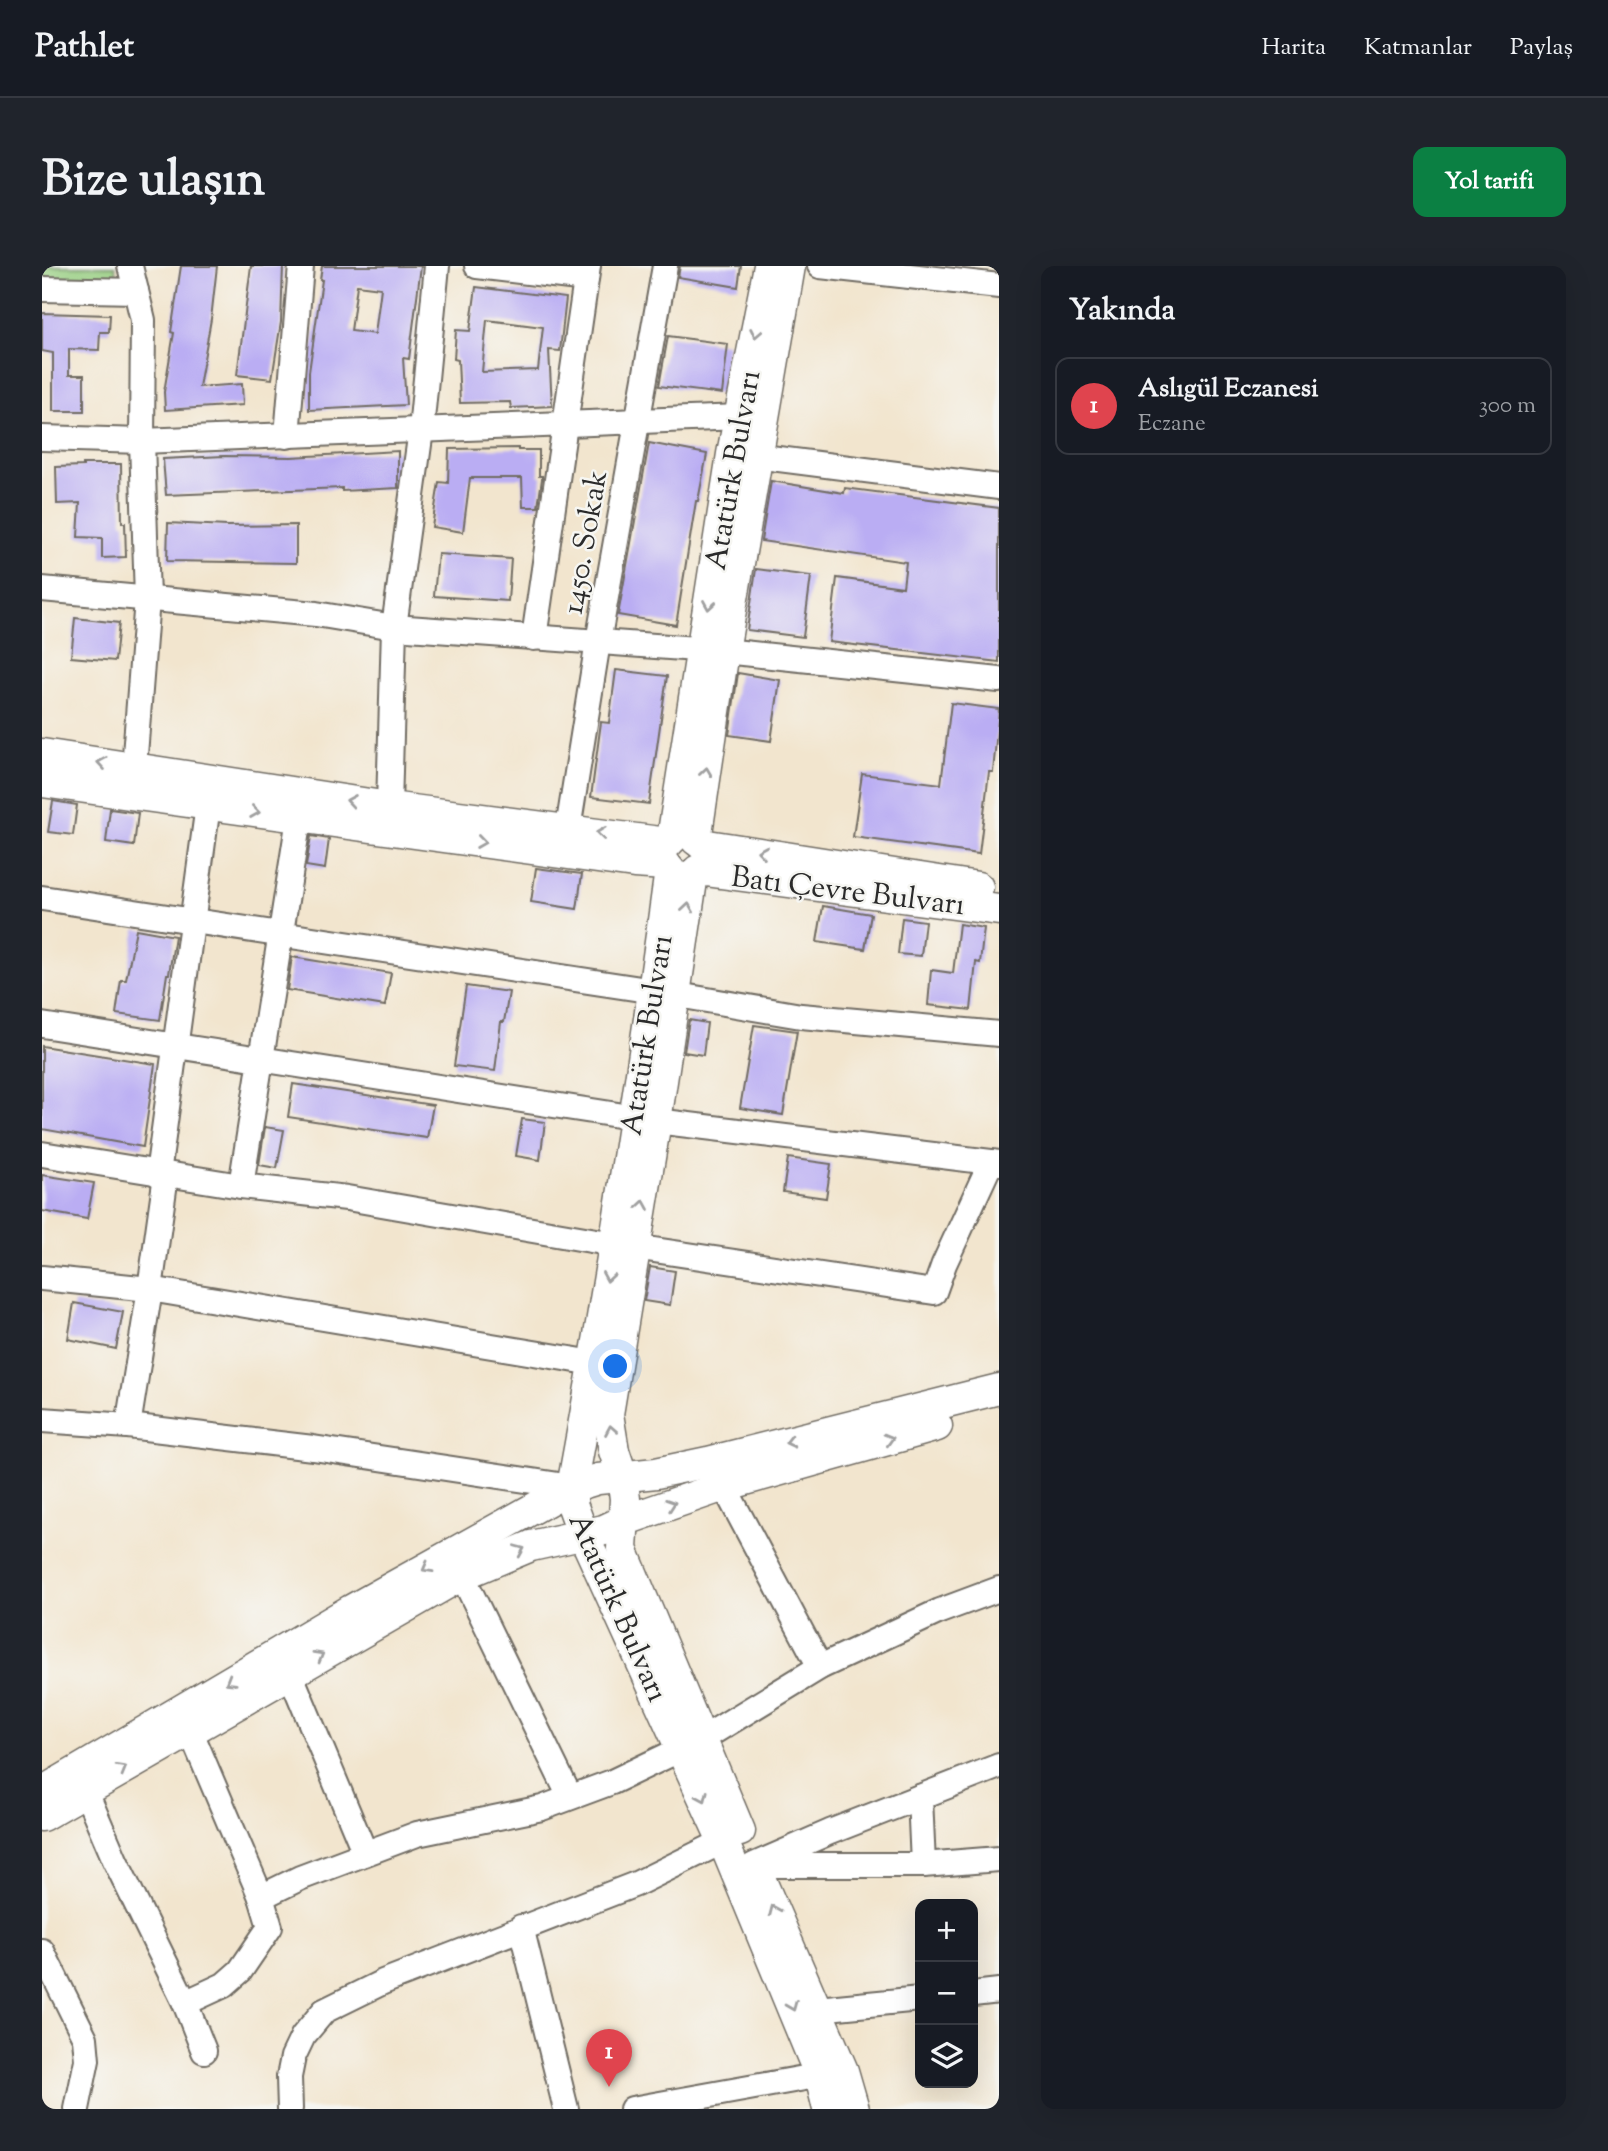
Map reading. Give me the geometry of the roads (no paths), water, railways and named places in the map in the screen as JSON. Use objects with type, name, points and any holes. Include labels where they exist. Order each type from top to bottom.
[{"type":"main road","name":"Atatürk Bulvarı","points":[[744,454],[740,417],[769,266]]},
{"type":"main road","name":"Atatürk Bulvarı","points":[[789,266],[744,454],[625,1245],[608,1414],[625,1499],[622,1549],[692,1743],[832,2073],[854,2109]]},
{"type":"main road","points":[[42,754],[389,807],[568,829],[683,856]]},
{"type":"main road","points":[[42,782],[634,863],[683,856]]},
{"type":"main road","name":"Batı Çevre Bulvarı","points":[[683,856],[755,851],[999,890]]},
{"type":"main road","name":"Batı Çevre Bulvarı","points":[[683,856],[999,910]]},
{"type":"main road","name":"Atatürk Bulvarı","points":[[625,1245],[594,1363],[572,1487],[572,1504],[583,1534],[692,1743]]},
{"type":"main road","points":[[42,1792],[351,1610],[572,1487],[598,1479],[656,1473],[708,1462],[999,1390]]},
{"type":"main road","points":[[42,1816],[462,1575],[531,1546],[604,1530],[724,1486],[999,1410]]},
{"type":"main road","name":"Atatürk Bulvarı","points":[[732,1837],[754,1865],[817,2009],[832,2073],[828,2109]]},
{"type":"street","points":[[130,266],[144,320],[142,441],[147,599],[134,768]]},
{"type":"street","points":[[286,436],[301,266]]},
{"type":"street","points":[[389,807],[394,627],[421,430],[437,266]]},
{"type":"street","points":[[477,266],[587,272],[534,638]]},
{"type":"street","name":"1450. Sokak","points":[[568,829],[598,642],[665,266]]},
{"type":"street","points":[[820,266],[999,286]]},
{"type":"street","points":[[42,289],[136,291]]},
{"type":"street","points":[[42,438],[142,441],[740,417]]},
{"type":"street","points":[[744,454],[999,487]]},
{"type":"street","points":[[42,589],[316,614],[394,627],[713,651],[999,680]]},
{"type":"street","points":[[128,1426],[150,1289],[176,1046],[208,805]]},
{"type":"street","points":[[241,1186],[299,818]]},
{"type":"street","points":[[42,898],[801,1016],[999,1034]]},
{"type":"street","points":[[42,1025],[645,1119],[995,1163],[944,1264],[934,1292],[625,1245],[347,1198],[241,1186],[42,1154]]},
{"type":"street","points":[[42,1278],[150,1289],[594,1363]]},
{"type":"street","points":[[42,1420],[128,1426],[313,1448],[572,1487]]},
{"type":"street","points":[[724,1486],[820,1667]]},
{"type":"street","points":[[462,1575],[570,1797]]},
{"type":"street","points":[[261,1897],[300,1878],[417,1834],[542,1808],[612,1782],[692,1743],[820,1667],[940,1611],[999,1589]]},
{"type":"street","points":[[290,1673],[365,1853]]},
{"type":"street","points":[[185,2003],[224,1985],[240,1970],[270,1927],[261,1897],[190,1730]]},
{"type":"street","points":[[754,1865],[999,1766]]},
{"type":"street","points":[[85,1790],[115,1860],[185,2003],[204,2051]]},
{"type":"street","points":[[920,1797],[923,1865]]},
{"type":"street","points":[[290,2109],[289,2077],[293,2057],[303,2036],[324,2011],[383,1982],[636,1884],[732,1837]]},
{"type":"street","points":[[754,1865],[923,1865],[999,1859]]},
{"type":"street","points":[[521,1927],[566,2109]]},
{"type":"street","points":[[42,1951],[85,2038],[87,2060],[76,2109]]},
{"type":"street","points":[[978,1993],[999,1991]]},
{"type":"street","points":[[817,2009],[915,1999]]},
{"type":"street","points":[[632,2109],[832,2073]]},
{"type":"place","name":"Aslıgül Eczanesi","points":[[609,2087]]}]
